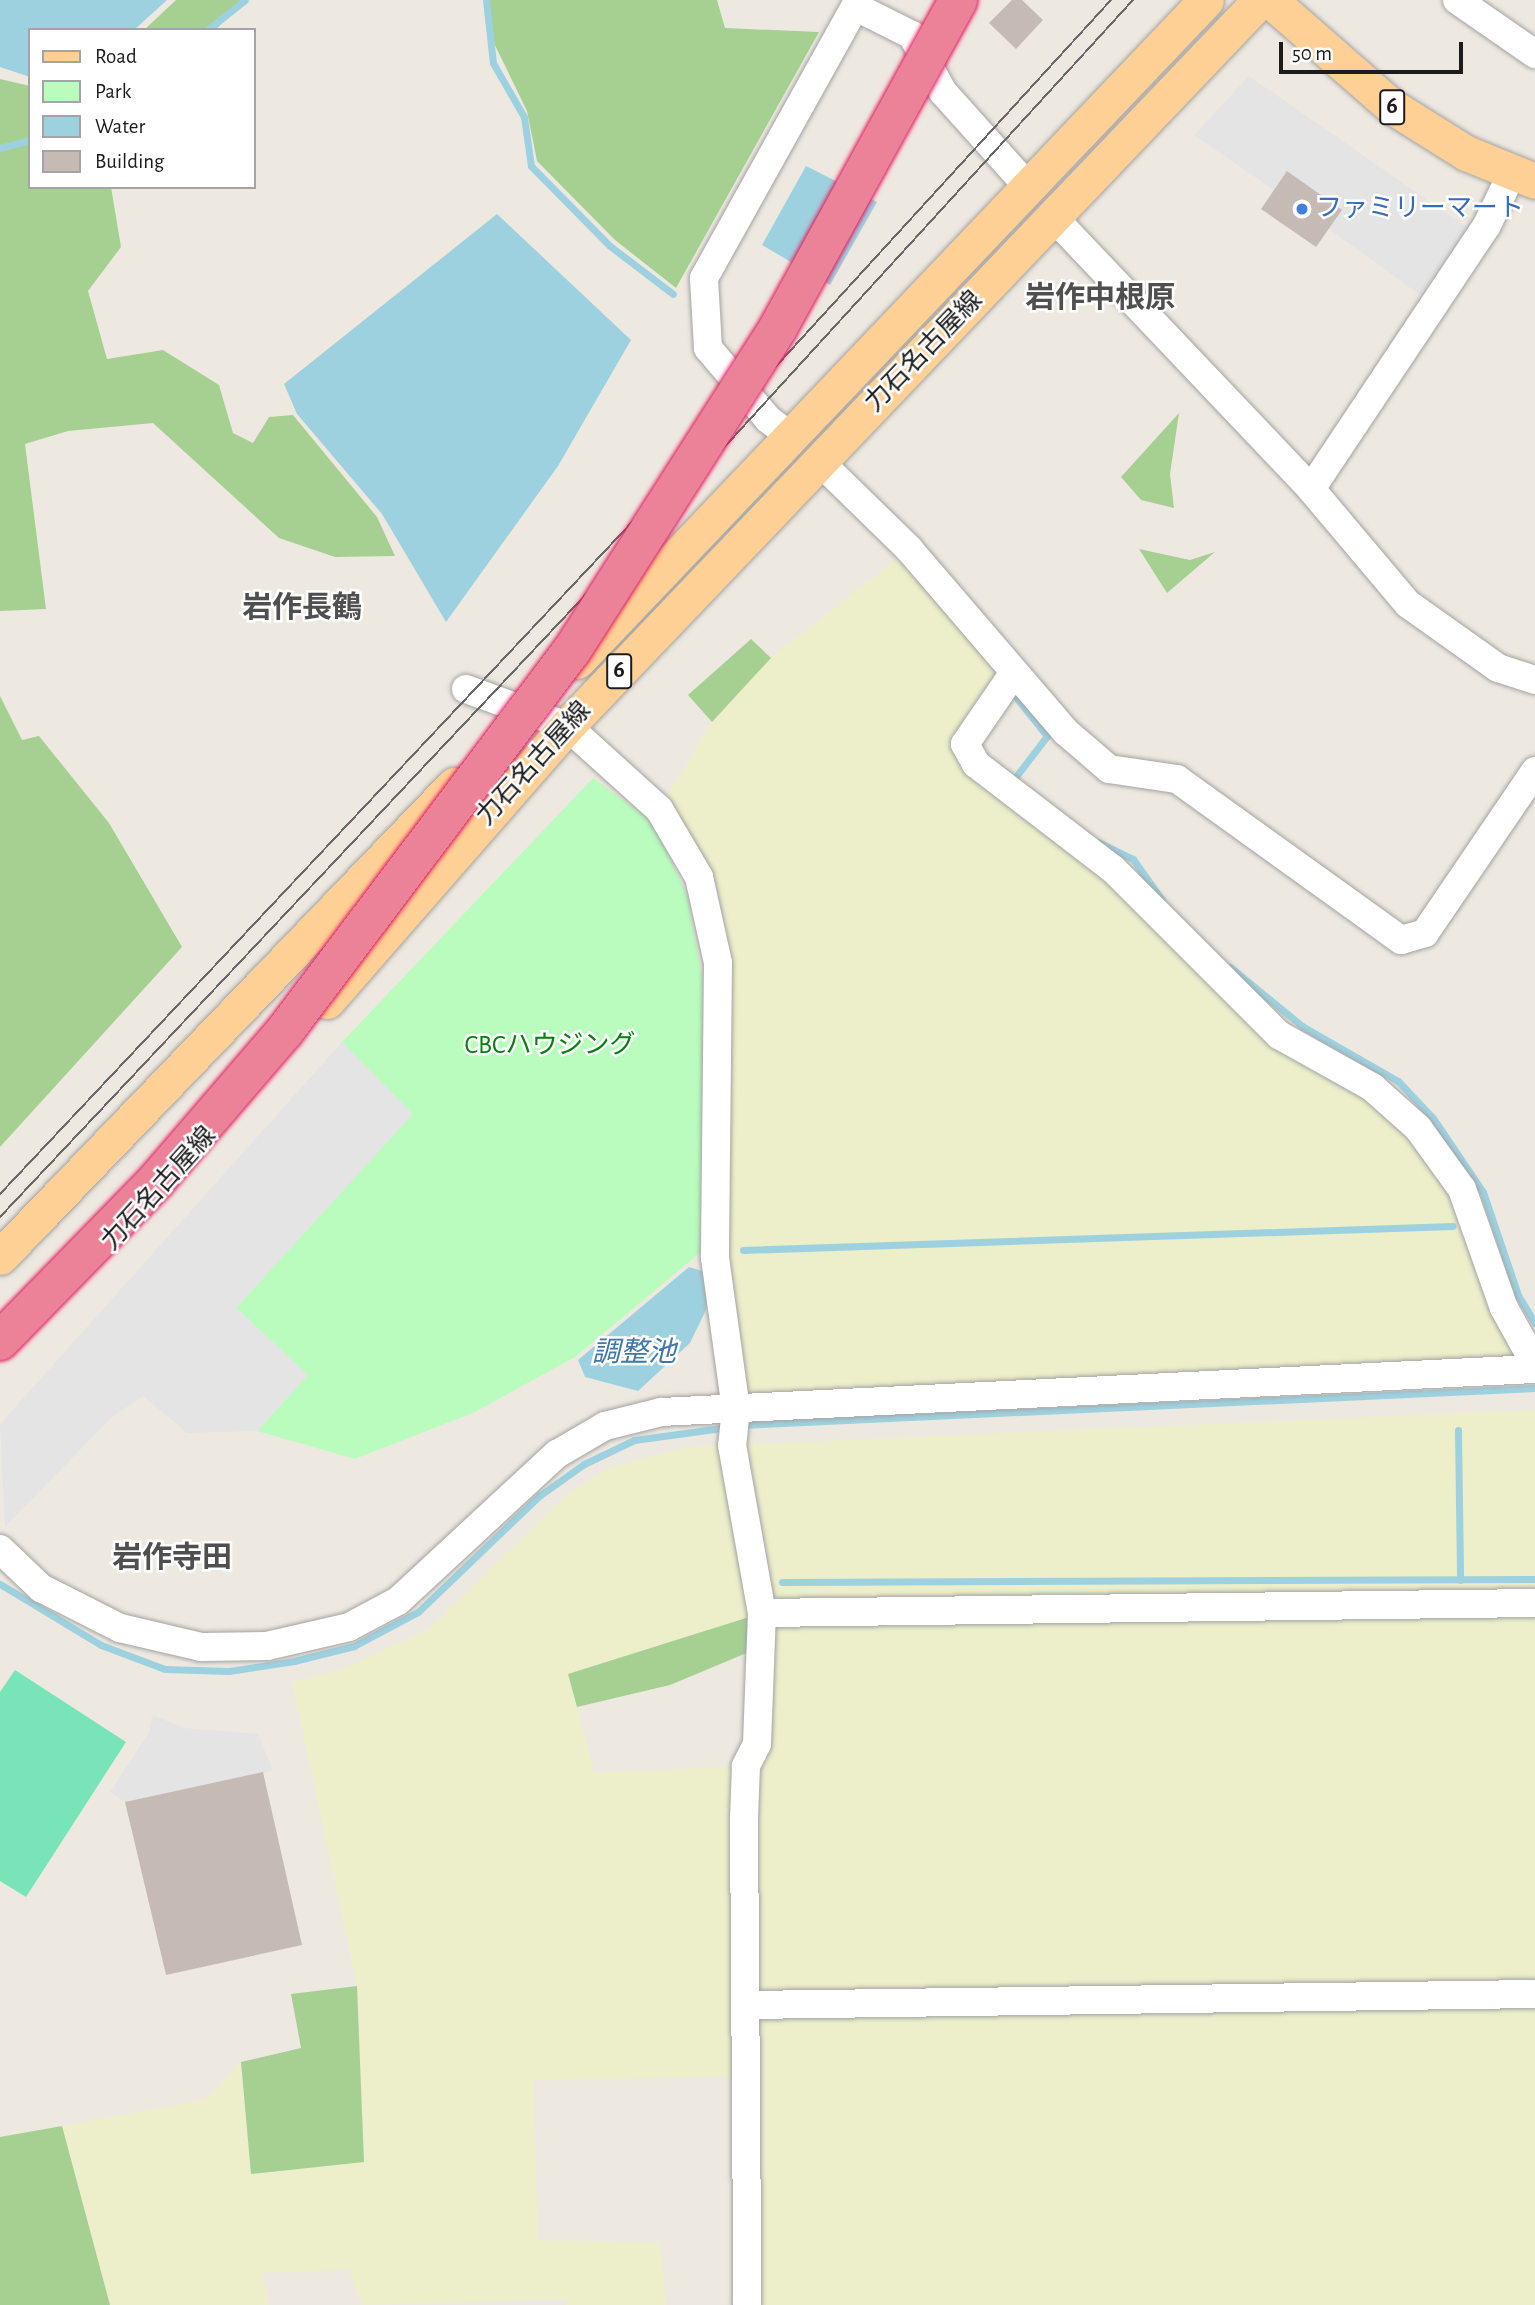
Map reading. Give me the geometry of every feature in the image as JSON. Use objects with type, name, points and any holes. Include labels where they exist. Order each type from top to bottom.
[{"type":"highway","points":[[0,1311],[142,1164],[266,1020],[498,717],[711,399],[936,0]]},
{"type":"highway","points":[[0,1341],[138,1200],[285,1031],[556,673],[779,328],[958,0]]},
{"type":"main road","name":"力石名古屋線","points":[[0,1257],[793,438],[1206,0]]},
{"type":"main road","name":"力石名古屋線","points":[[0,1361],[260,1078],[567,726],[1260,0]]},
{"type":"main road","name":"6","points":[[1270,0],[1391,106],[1523,177]]},
{"type":"street","points":[[1457,0],[1535,54]]},
{"type":"street","points":[[793,438],[768,419],[708,348],[704,278],[718,246],[857,4],[912,35],[943,92],[1029,188]]},
{"type":"street","points":[[1311,489],[1487,225],[1523,177]]},
{"type":"street","points":[[1054,218],[1311,489],[1408,604],[1498,668],[1535,680]]},
{"type":"street","points":[[820,462],[909,549],[1013,674],[1109,769],[1177,779],[1401,940],[1426,933],[1535,771]]},
{"type":"street","points":[[0,1549],[41,1588],[81,1613],[146,1636],[226,1647],[307,1638],[349,1627],[398,1601],[435,1572],[519,1483],[605,1426],[661,1412],[1535,1367],[1504,1308],[1462,1189],[1418,1128],[1372,1087],[1279,1035],[1113,869],[976,764],[965,744],[1013,674]]},
{"type":"street","points":[[466,689],[567,726],[659,809],[699,877],[718,963],[715,1258],[736,1409],[732,1445],[762,1613],[757,1744],[746,1766],[744,1819],[748,2005],[747,2305]]},
{"type":"street","points":[[762,1613],[1535,1603]]},
{"type":"street","points":[[748,2005],[1535,1993]]},
{"type":"green space","points":[[176,0],[247,0],[217,28],[146,28]]},
{"type":"green space","points":[[490,0],[717,0],[725,28],[819,32],[676,288],[615,240],[537,161],[527,111],[489,33]]},
{"type":"green space","points":[[0,79],[28,86],[28,189],[111,189],[121,247],[88,291],[107,359],[163,350],[219,385],[233,433],[253,443],[269,417],[293,415],[377,517],[395,556],[335,557],[279,538],[153,423],[68,431],[25,444],[46,609],[0,611]]},
{"type":"green space","points":[[1179,413],[1170,474],[1174,508],[1141,500],[1121,477]]},
{"type":"green space","points":[[909,549],[1013,674],[965,744],[1279,1035],[1418,1128],[1535,1364],[736,1409],[715,1258],[718,963],[659,809],[712,722],[771,658]]},
{"type":"green space","points":[[1139,549],[1190,560],[1215,552],[1167,593]]},
{"type":"green space","points":[[751,639],[771,658],[712,722],[688,695]]},
{"type":"green space","points":[[0,696],[22,740],[39,736],[109,823],[182,947],[0,1147]]},
{"type":"green space","name":"CBCハウジング","points":[[593,778],[653,822],[687,895],[704,988],[701,1252],[575,1357],[475,1412],[355,1459],[257,1431],[308,1375],[236,1308],[412,1114],[342,1042]]},
{"type":"green space","points":[[1535,1410],[1535,2305],[747,2305],[747,2076],[533,2080],[538,2240],[660,2243],[666,2305],[566,2305],[565,2299],[362,2305],[349,2269],[262,2273],[269,2305],[110,2305],[62,2126],[205,2100],[241,2062],[251,2173],[364,2162],[357,1986],[292,1682],[337,1671],[428,1630],[568,1494],[606,1469],[686,1447]],"holes":[[[761,1614],[746,1766],[594,1773],[568,1674]]]},
{"type":"green space","points":[[762,1613],[761,1647],[670,1685],[577,1707],[568,1674]]},
{"type":"green space","points":[[15,1670],[126,1742],[26,1897],[0,1881],[0,1692]]},
{"type":"green space","points":[[357,1986],[364,2162],[251,2174],[241,2062],[301,2048],[291,1994]]},
{"type":"green space","points":[[62,2126],[110,2305],[0,2305],[0,2137]]},
{"type":"shaded area","points":[[1249,76],[1469,229],[1420,295],[1329,229],[1342,210],[1287,172],[1274,190],[1194,135]]},
{"type":"shaded area","points":[[342,1042],[413,1114],[236,1308],[308,1375],[257,1431],[187,1433],[143,1396],[111,1418],[5,1527],[0,1424]]},
{"type":"shaded area","points":[[153,1715],[184,1728],[258,1734],[273,1771],[125,1802],[110,1792],[149,1733]]},
{"type":"water","points":[[0,0],[167,0],[136,28],[28,28],[28,76],[0,67]]},
{"type":"water","points":[[806,166],[877,202],[830,285],[762,245]]},
{"type":"water","points":[[497,214],[631,340],[558,466],[446,622],[382,514],[297,414],[284,384]]},
{"type":"water","name":"調整池","points":[[689,1267],[709,1273],[706,1310],[690,1343],[638,1391],[585,1377],[578,1360]]},
{"type":"building","points":[[1012,0],[1022,0],[1043,20],[1016,49],[989,23]]},
{"type":"building","name":"ファミリーマート","points":[[1287,171],[1342,210],[1316,247],[1261,209]]},
{"type":"building","points":[[263,1772],[302,1945],[166,1975],[125,1802]]},
{"type":"waterway","points":[[210,28],[245,0]]},
{"type":"waterway","points":[[486,0],[493,63],[524,117],[531,166],[610,246],[673,294]]},
{"type":"waterway","points":[[0,148],[28,141]]},
{"type":"waterway","points":[[1011,691],[1047,736],[1014,779],[1018,782]]},
{"type":"waterway","points":[[1098,842],[1133,859],[1162,900]]},
{"type":"waterway","points":[[1230,967],[1302,1026],[1398,1081],[1433,1118],[1483,1192],[1518,1295],[1535,1323]]},
{"type":"waterway","points":[[743,1250],[1453,1226]]},
{"type":"waterway","points":[[740,1425],[1535,1388]]},
{"type":"waterway","points":[[0,1584],[101,1645],[165,1669],[229,1671],[294,1661],[354,1646],[418,1612],[539,1496],[584,1464],[634,1440],[729,1427]]},
{"type":"waterway","points":[[1458,1430],[1460,1580]]},
{"type":"waterway","points":[[782,1582],[1535,1579]]},
{"type":"tram line","points":[[0,1194],[683,468],[1111,0]]},
{"type":"tram line","points":[[0,1217],[719,453],[1133,0]]},
{"type":"place","name":"ファミリーマート","points":[[1302,209]]},
{"type":"district","name":"岩作中根原","points":[[1100,298]]},
{"type":"district","name":"岩作長鶴","points":[[302,608]]},
{"type":"district","name":"岩作寺田","points":[[172,1558]]}]
